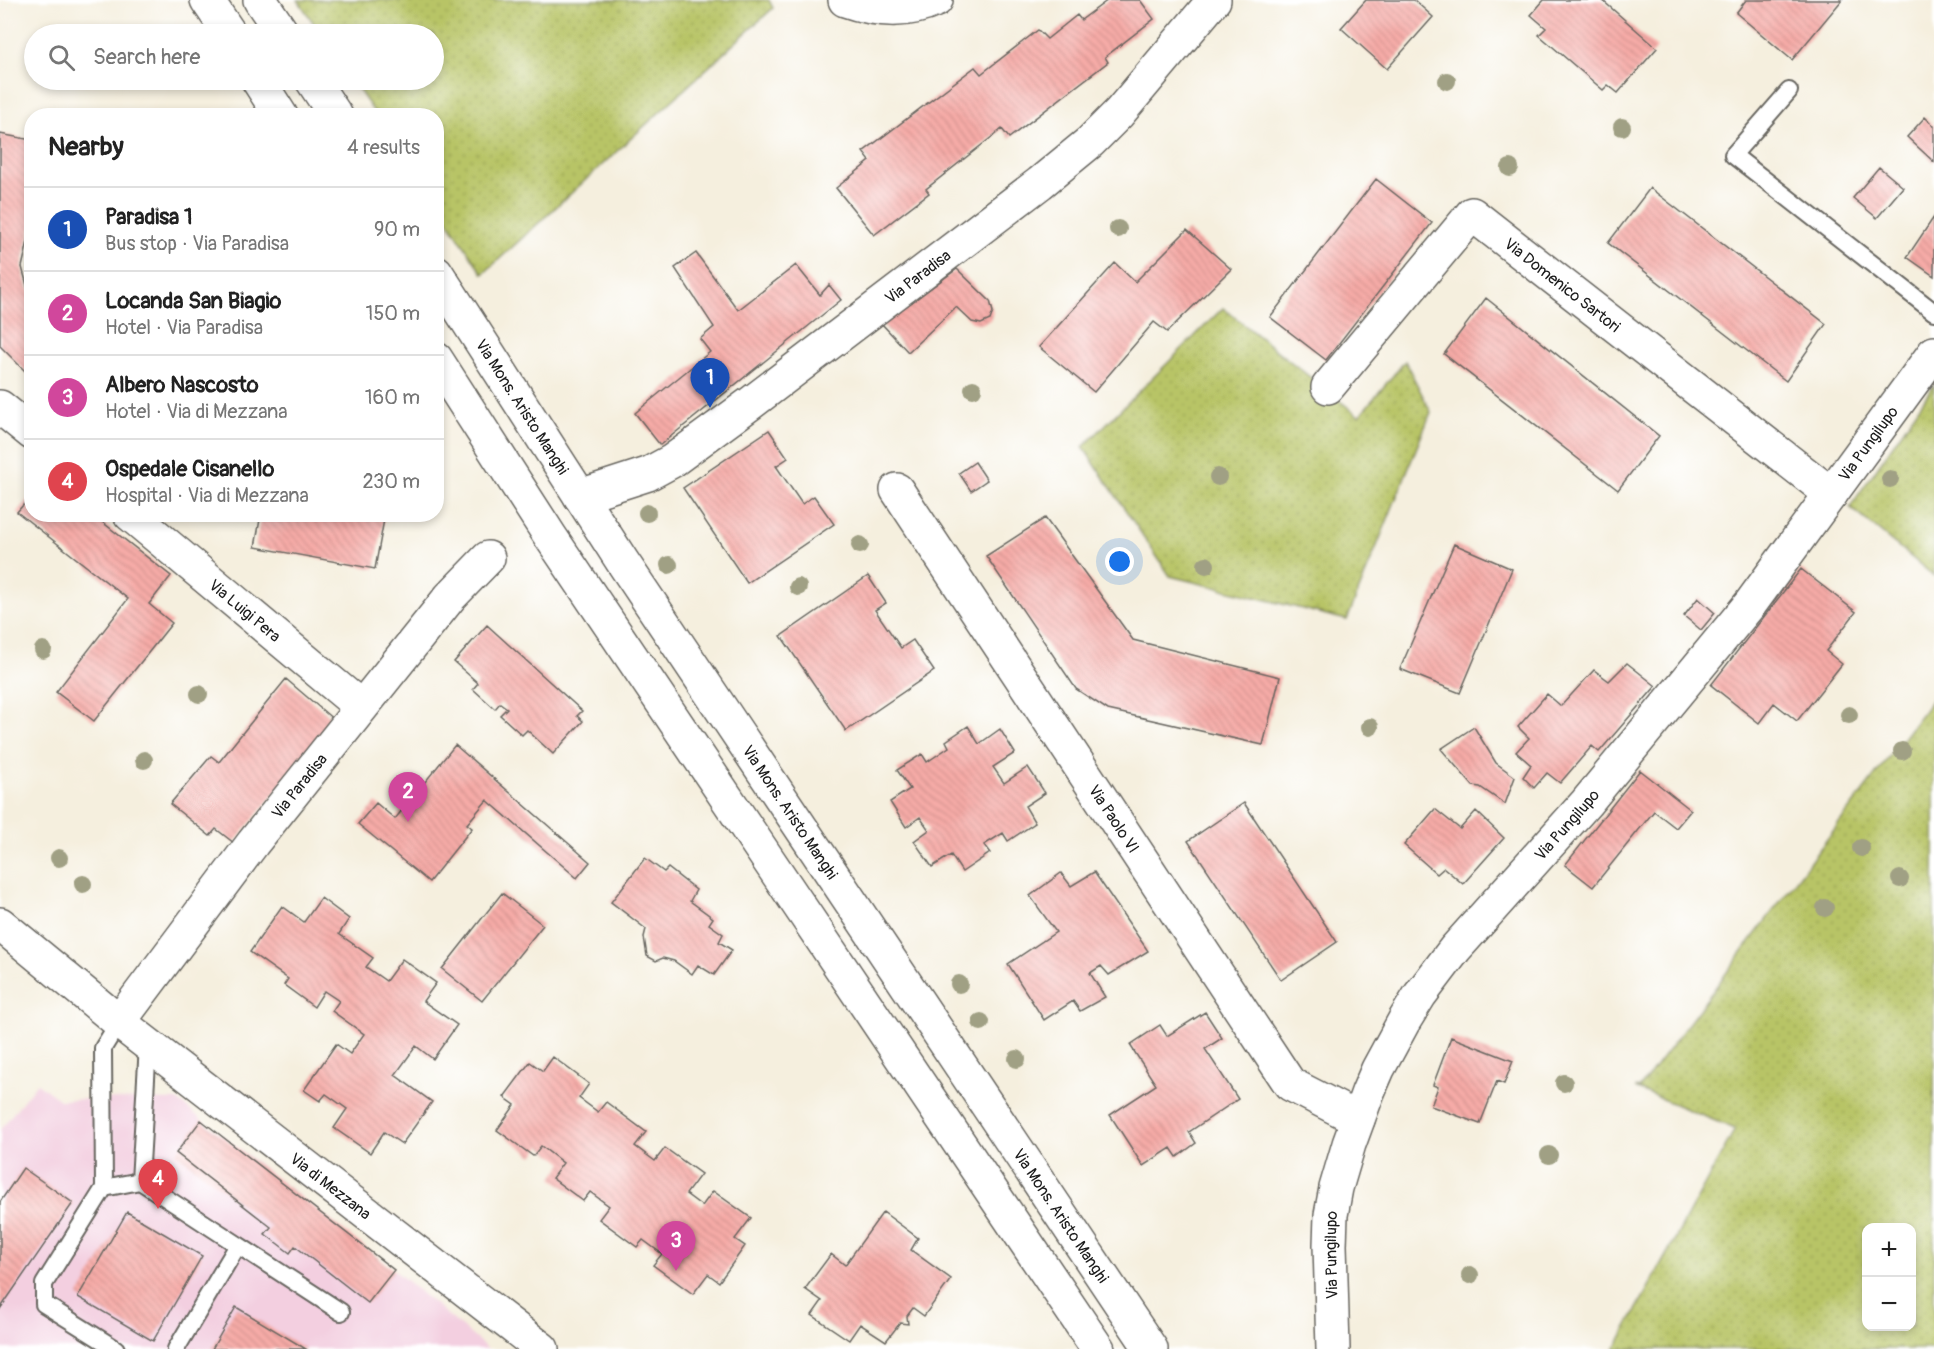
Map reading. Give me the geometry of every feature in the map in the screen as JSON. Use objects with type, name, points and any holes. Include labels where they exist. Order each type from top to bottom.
[{"type":"street","points":[[207,0],[223,24]]},
{"type":"street","points":[[260,0],[276,24]]},
{"type":"street","points":[[845,0],[877,9],[892,10],[908,9],[936,0]]},
{"type":"street","name":"Via Paradisa","points":[[580,496],[648,474],[672,461],[1040,183],[1090,142],[1119,113],[1214,0]]},
{"type":"street","points":[[264,90],[276,108]]},
{"type":"street","points":[[319,90],[331,108]]},
{"type":"street","name":"Via Domenico Sartori","points":[[1328,387],[1472,214],[1831,494]]},
{"type":"street","name":"Via Mons. Aristo Manghi","points":[[444,284],[629,571],[1151,1349]]},
{"type":"street","name":"Via Pungilupo","points":[[1333,1349],[1330,1283],[1331,1215],[1336,1188],[1348,1144],[1378,1069],[1420,995],[1439,968],[1586,803],[1751,603],[1934,353]]},
{"type":"street","points":[[444,371],[578,579],[1098,1349]]},
{"type":"street","points":[[0,406],[24,426]]},
{"type":"street","name":"Via Paolo VI","points":[[897,490],[1290,1084],[1358,1119]]},
{"type":"street","name":"Via Luigi Pera","points":[[140,522],[361,707]]},
{"type":"street","name":"Via Paradisa","points":[[119,1022],[246,852],[361,707],[450,597],[488,558]]},
{"type":"street","name":"Via di Mezzana","points":[[0,924],[148,1045],[542,1349]]},
{"type":"lane","points":[[1789,91],[1733,155],[1934,312]]},
{"type":"lane","points":[[116,1349],[44,1304],[44,1284],[104,1188],[103,1048],[119,1022]]},
{"type":"lane","points":[[140,1180],[148,1045]]},
{"type":"lane","points":[[104,1188],[140,1180],[341,1312]]},
{"type":"lane","points":[[176,1349],[238,1245]]},
{"type":"shaded area","points":[[37,1083],[60,1100],[177,1100],[394,1270],[488,1349],[0,1349],[0,1130]]},
{"type":"green space","points":[[298,0],[769,0],[773,8],[483,274],[444,216],[444,108],[371,108],[359,90],[444,90],[444,24],[314,24]]},
{"type":"green space","points":[[1223,308],[1359,416],[1405,361],[1431,412],[1347,620],[1170,576],[1083,447]]},
{"type":"green space","points":[[1934,385],[1934,576],[1850,507]]},
{"type":"green space","points":[[1934,697],[1934,1349],[1615,1349],[1735,1129],[1635,1088],[1639,1089]]},
{"type":"building","points":[[1108,0],[1140,0],[1154,19],[1105,57],[1108,62],[1009,138],[1002,129],[926,189],[929,193],[874,235],[836,188],[870,161],[863,152],[975,67],[981,74],[1038,30],[1047,39],[1077,15],[1081,20]]},
{"type":"building","points":[[1366,0],[1414,0],[1433,17],[1387,69],[1341,28]]},
{"type":"building","points":[[1544,0],[1602,0],[1657,48],[1618,93],[1608,85],[1603,90],[1539,35],[1546,28],[1531,15]]},
{"type":"building","points":[[1746,0],[1842,0],[1792,60],[1736,13]]},
{"type":"building","points":[[1925,117],[1934,126],[1934,162],[1907,137]]},
{"type":"building","points":[[0,134],[24,138],[24,259],[22,267],[24,274],[24,370],[0,346]]},
{"type":"building","points":[[1879,167],[1903,187],[1877,218],[1853,198]]},
{"type":"building","points":[[1376,179],[1432,223],[1326,360],[1270,317]]},
{"type":"building","points":[[1650,188],[1826,324],[1786,381],[1608,243]]},
{"type":"building","points":[[1934,217],[1934,276],[1907,257]]},
{"type":"building","points":[[1187,230],[1231,269],[1167,332],[1154,322],[1094,392],[1039,347],[1115,263],[1135,282]]},
{"type":"building","points":[[696,253],[738,310],[796,265],[820,295],[829,285],[841,300],[660,445],[635,413],[710,352],[700,339],[714,327],[675,268]]},
{"type":"building","points":[[957,269],[990,301],[993,312],[990,320],[981,324],[972,322],[956,307],[908,352],[882,324]]},
{"type":"building","points":[[1486,298],[1659,436],[1618,490],[1444,354]]},
{"type":"building","points":[[769,430],[788,458],[776,466],[802,504],[814,496],[834,524],[747,583],[683,488]]},
{"type":"building","points":[[975,462],[987,480],[971,491],[959,473]]},
{"type":"building","points":[[24,504],[24,517],[17,512]]},
{"type":"building","points":[[1045,518],[1133,640],[1280,677],[1263,745],[1108,710],[1076,689],[986,556]]},
{"type":"building","points":[[30,522],[102,522],[171,576],[149,604],[172,623],[94,721],[56,692],[128,599]]},
{"type":"building","points":[[260,522],[384,522],[375,569],[255,547]]},
{"type":"building","points":[[1454,544],[1512,569],[1460,693],[1400,669]]},
{"type":"building","points":[[1801,569],[1856,612],[1826,651],[1842,664],[1797,721],[1774,703],[1759,723],[1711,685]]},
{"type":"building","points":[[868,576],[886,603],[875,610],[901,648],[913,640],[934,671],[846,731],[781,636]]},
{"type":"building","points":[[1698,598],[1715,613],[1701,630],[1684,616]]},
{"type":"building","points":[[487,625],[582,711],[577,716],[583,721],[553,754],[527,730],[522,735],[500,715],[507,708],[500,703],[495,709],[473,689],[478,683],[454,662]]},
{"type":"building","points":[[1627,663],[1656,686],[1599,752],[1592,746],[1560,783],[1547,773],[1534,788],[1523,777],[1531,765],[1516,752],[1529,738],[1518,727],[1547,694],[1561,706],[1594,670],[1609,681]]},
{"type":"building","points":[[286,679],[334,720],[234,843],[216,829],[210,836],[170,804],[211,756],[219,762]]},
{"type":"building","points":[[968,726],[979,744],[1000,729],[1015,753],[993,767],[1004,783],[1028,767],[1045,793],[1025,806],[1035,823],[1008,841],[1003,833],[984,845],[990,853],[962,872],[951,855],[932,867],[914,841],[929,830],[920,817],[906,827],[890,802],[910,789],[897,770],[922,754],[927,762],[949,747],[946,741]]},
{"type":"building","points":[[1474,727],[1496,763],[1515,777],[1505,804],[1480,787],[1473,786],[1441,749]]},
{"type":"building","points":[[455,745],[590,862],[577,878],[487,800],[467,824],[472,828],[429,882],[358,824],[376,803],[395,819]]},
{"type":"building","points":[[1640,770],[1691,810],[1676,828],[1654,811],[1593,887],[1565,865]]},
{"type":"building","points":[[1244,803],[1337,942],[1281,980],[1188,841]]},
{"type":"building","points":[[1435,809],[1460,829],[1476,811],[1504,838],[1463,884],[1444,868],[1437,874],[1404,845]]},
{"type":"building","points":[[645,858],[664,872],[668,868],[696,890],[690,901],[713,918],[709,924],[723,934],[719,942],[732,950],[714,975],[698,965],[692,974],[674,961],[663,958],[656,961],[647,956],[644,937],[646,929],[611,902]]},
{"type":"building","points":[[1094,872],[1148,951],[1109,975],[1101,966],[1090,973],[1105,997],[1080,1011],[1073,1001],[1044,1020],[1008,964],[1056,932],[1030,896],[1061,873],[1071,886]]},
{"type":"building","points":[[502,893],[543,925],[482,1001],[442,969]]},
{"type":"building","points":[[321,898],[349,919],[339,934],[373,958],[366,967],[386,981],[402,959],[436,983],[423,1001],[457,1025],[433,1059],[416,1046],[395,1075],[432,1102],[402,1144],[384,1132],[370,1153],[334,1128],[347,1109],[326,1094],[320,1101],[304,1090],[336,1044],[350,1054],[364,1034],[332,1011],[339,1001],[324,991],[314,1007],[284,985],[288,979],[250,952],[282,906],[304,922]]},
{"type":"building","points":[[1205,1012],[1222,1038],[1205,1049],[1238,1099],[1189,1132],[1196,1143],[1177,1157],[1171,1148],[1143,1166],[1110,1115],[1156,1085],[1130,1045],[1160,1025],[1167,1036]]},
{"type":"building","points":[[1451,1037],[1513,1061],[1504,1084],[1497,1081],[1480,1124],[1431,1106],[1438,1087],[1433,1085]]},
{"type":"building","points":[[553,1057],[589,1084],[579,1098],[598,1112],[606,1102],[646,1132],[635,1146],[655,1161],[665,1148],[701,1174],[686,1194],[702,1206],[713,1191],[751,1218],[735,1239],[745,1246],[719,1282],[708,1274],[693,1294],[653,1265],[662,1254],[643,1240],[637,1247],[599,1219],[609,1206],[590,1192],[583,1201],[552,1178],[563,1163],[541,1146],[533,1156],[497,1130],[515,1105],[504,1097],[530,1062],[543,1071]]},
{"type":"building","points":[[201,1120],[394,1270],[368,1303],[295,1246],[290,1253],[265,1234],[271,1227],[176,1153]]},
{"type":"building","points":[[23,1168],[73,1203],[0,1309],[0,1202]]},
{"type":"building","points":[[127,1212],[202,1256],[153,1341],[78,1297]]},
{"type":"building","points":[[883,1212],[918,1238],[911,1250],[951,1279],[924,1316],[913,1308],[907,1316],[908,1324],[900,1323],[886,1341],[860,1324],[849,1340],[812,1315],[822,1301],[805,1289],[831,1254],[845,1265]]},
{"type":"building","points":[[236,1307],[306,1349],[212,1349]]},
{"type":"place","name":"Paradisa 1","points":[[710,408]]},
{"type":"place","name":"Locanda San Biagio","points":[[408,822]]},
{"type":"place","name":"Ospedale Cisanello","points":[[158,1209]]},
{"type":"place","name":"Albero Nascosto","points":[[676,1271]]}]
